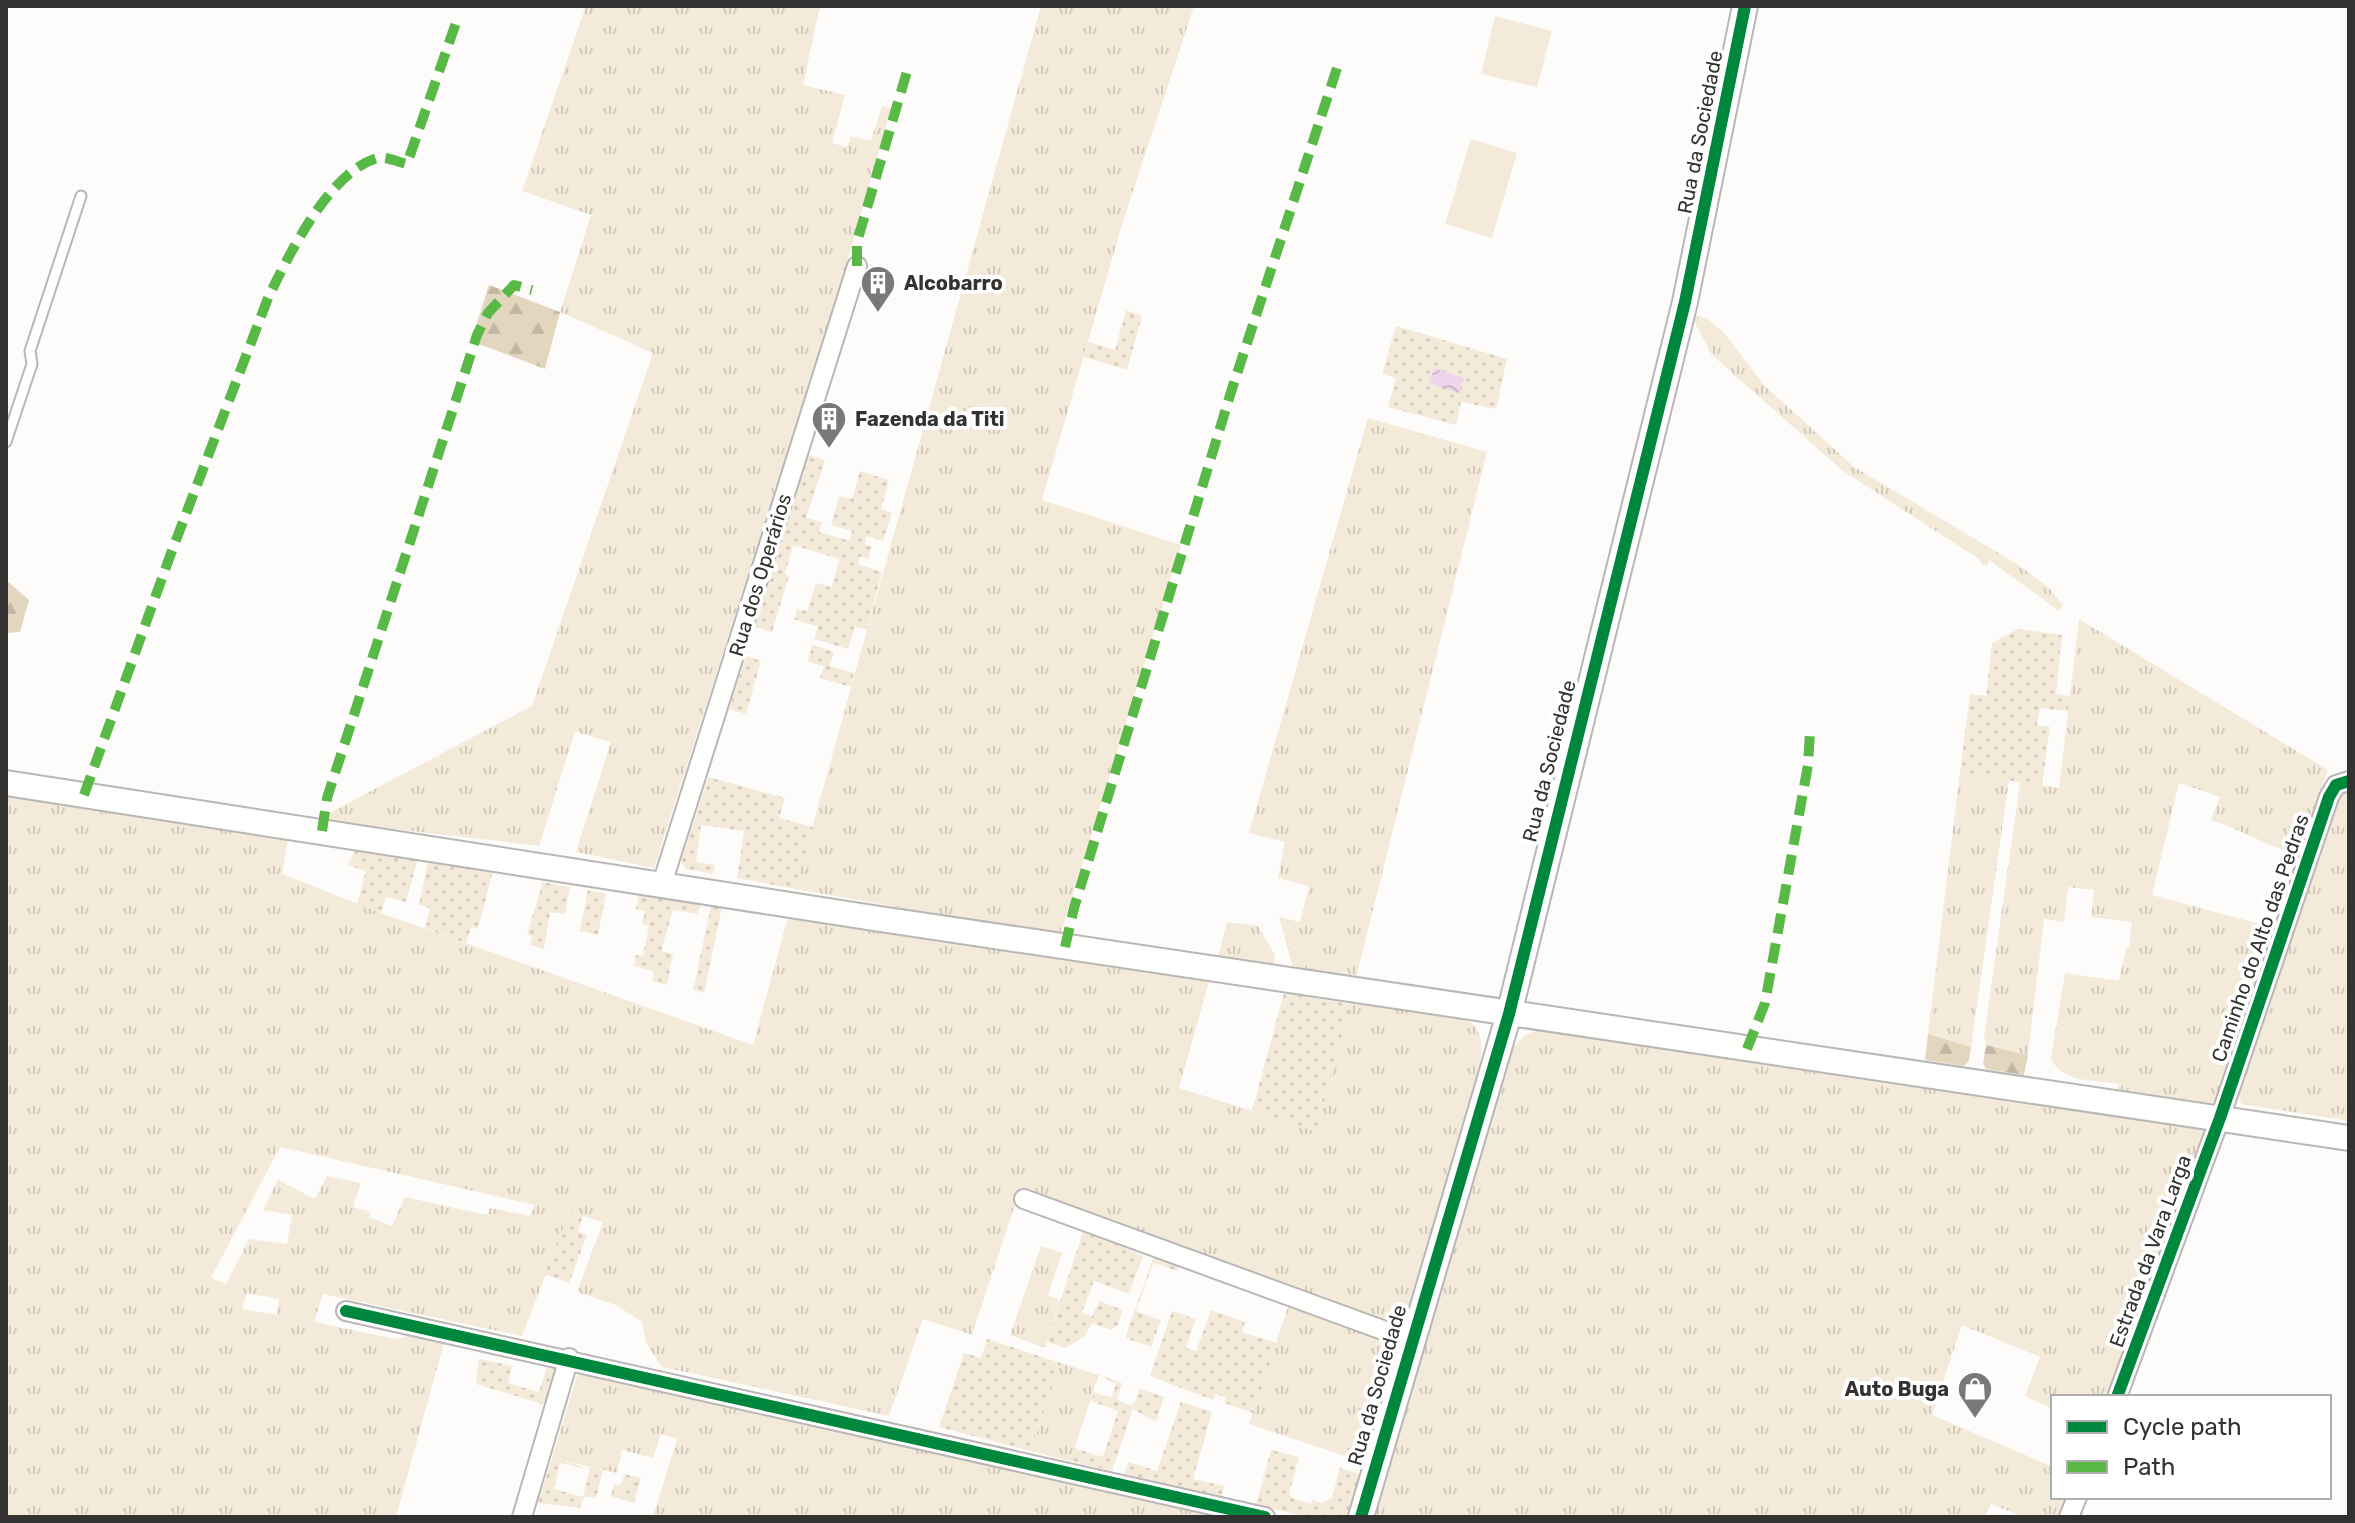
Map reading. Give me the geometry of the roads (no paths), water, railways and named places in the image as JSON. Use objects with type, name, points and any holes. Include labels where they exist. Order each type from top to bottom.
[{"type":"main road","name":"Rua da Sociedade","points":[[1361,1517],[1410,1340],[1509,1014],[1695,258],[1745,6]]},
{"type":"main road","points":[[6,783],[1509,1014],[2349,1138]]},
{"type":"street","name":"Rua dos Operários","points":[[662,884],[857,266]]},
{"type":"street","name":"Caminho do Alto das Pedras","points":[[2220,1118],[2329,797],[2336,785],[2349,781]]},
{"type":"street","name":"Estrada da Vara Larga","points":[[2118,1395],[2220,1118]]},
{"type":"street","points":[[1024,1199],[1410,1340]]},
{"type":"street","points":[[346,1311],[569,1358],[1265,1517]]},
{"type":"street","points":[[522,1517],[569,1358]]},
{"type":"lane","points":[[6,442],[32,364],[30,351],[81,196]]},
{"type":"water","points":[[1434,368],[1464,378],[1459,393],[1429,383]]},
{"type":"place","name":"Alcobarro","points":[[878,314]]},
{"type":"place","name":"Fazenda da Titi","points":[[829,450]]},
{"type":"place","name":"Auto Buga","points":[[1975,1420]]}]
